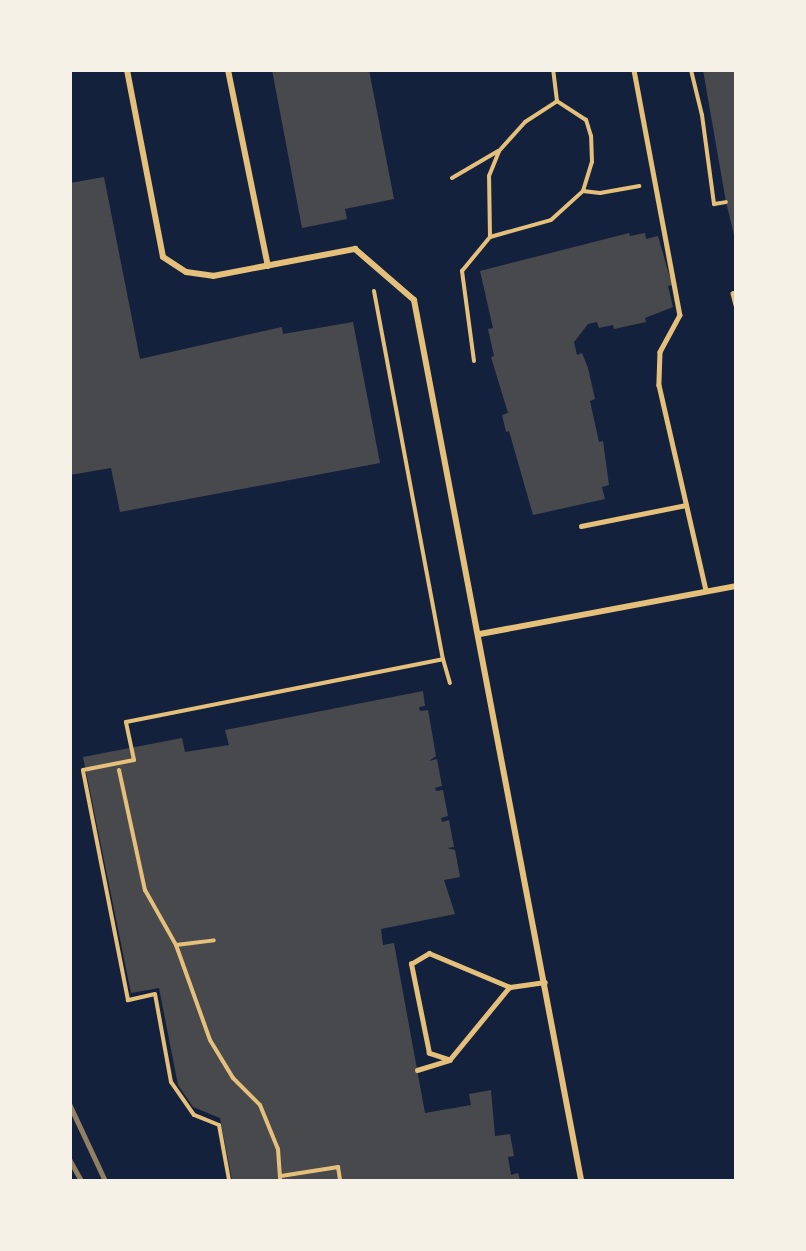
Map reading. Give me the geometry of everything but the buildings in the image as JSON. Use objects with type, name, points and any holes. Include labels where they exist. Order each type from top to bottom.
[{"type":"street","points":[[127,70],[164,257],[186,272],[213,276],[355,249],[414,300],[480,634],[581,1180]]},
{"type":"street","points":[[228,70],[268,266]]},
{"type":"street","points":[[480,634],[735,586]]},
{"type":"lane","points":[[634,70],[681,315],[660,352],[659,385],[706,591]]},
{"type":"lane","points":[[733,292],[735,305]]},
{"type":"lane","points":[[581,526],[686,505]]},
{"type":"lane","points":[[450,1060],[429,1053],[411,964],[429,953],[510,987],[545,982]]},
{"type":"lane","points":[[417,1070],[450,1060],[510,987]]},
{"type":"path","points":[[474,361],[462,271],[490,237],[551,220],[583,191],[592,162],[591,136],[586,120],[557,101],[553,70]]},
{"type":"path","points":[[691,70],[702,115],[714,204],[726,202]]},
{"type":"path","points":[[452,178],[499,151],[525,122],[557,101]]},
{"type":"path","points":[[490,237],[489,176],[499,151]]},
{"type":"path","points":[[583,191],[600,193],[656,184]]},
{"type":"path","points":[[369,260],[443,658],[450,683]]},
{"type":"path","points":[[229,1180],[219,1125],[194,1115],[178,1096],[171,1082],[155,994],[128,1000],[83,770],[134,760],[126,722],[443,658]]},
{"type":"path","points":[[119,770],[145,890],[176,945],[210,1040],[233,1078],[260,1105],[272,1131],[280,1178],[338,1167],[340,1180]]},
{"type":"path","points":[[176,945],[214,940]]},
{"type":"railway","points":[[70,1105],[105,1180]]},
{"type":"railway","points":[[70,1160],[81,1180]]}]
